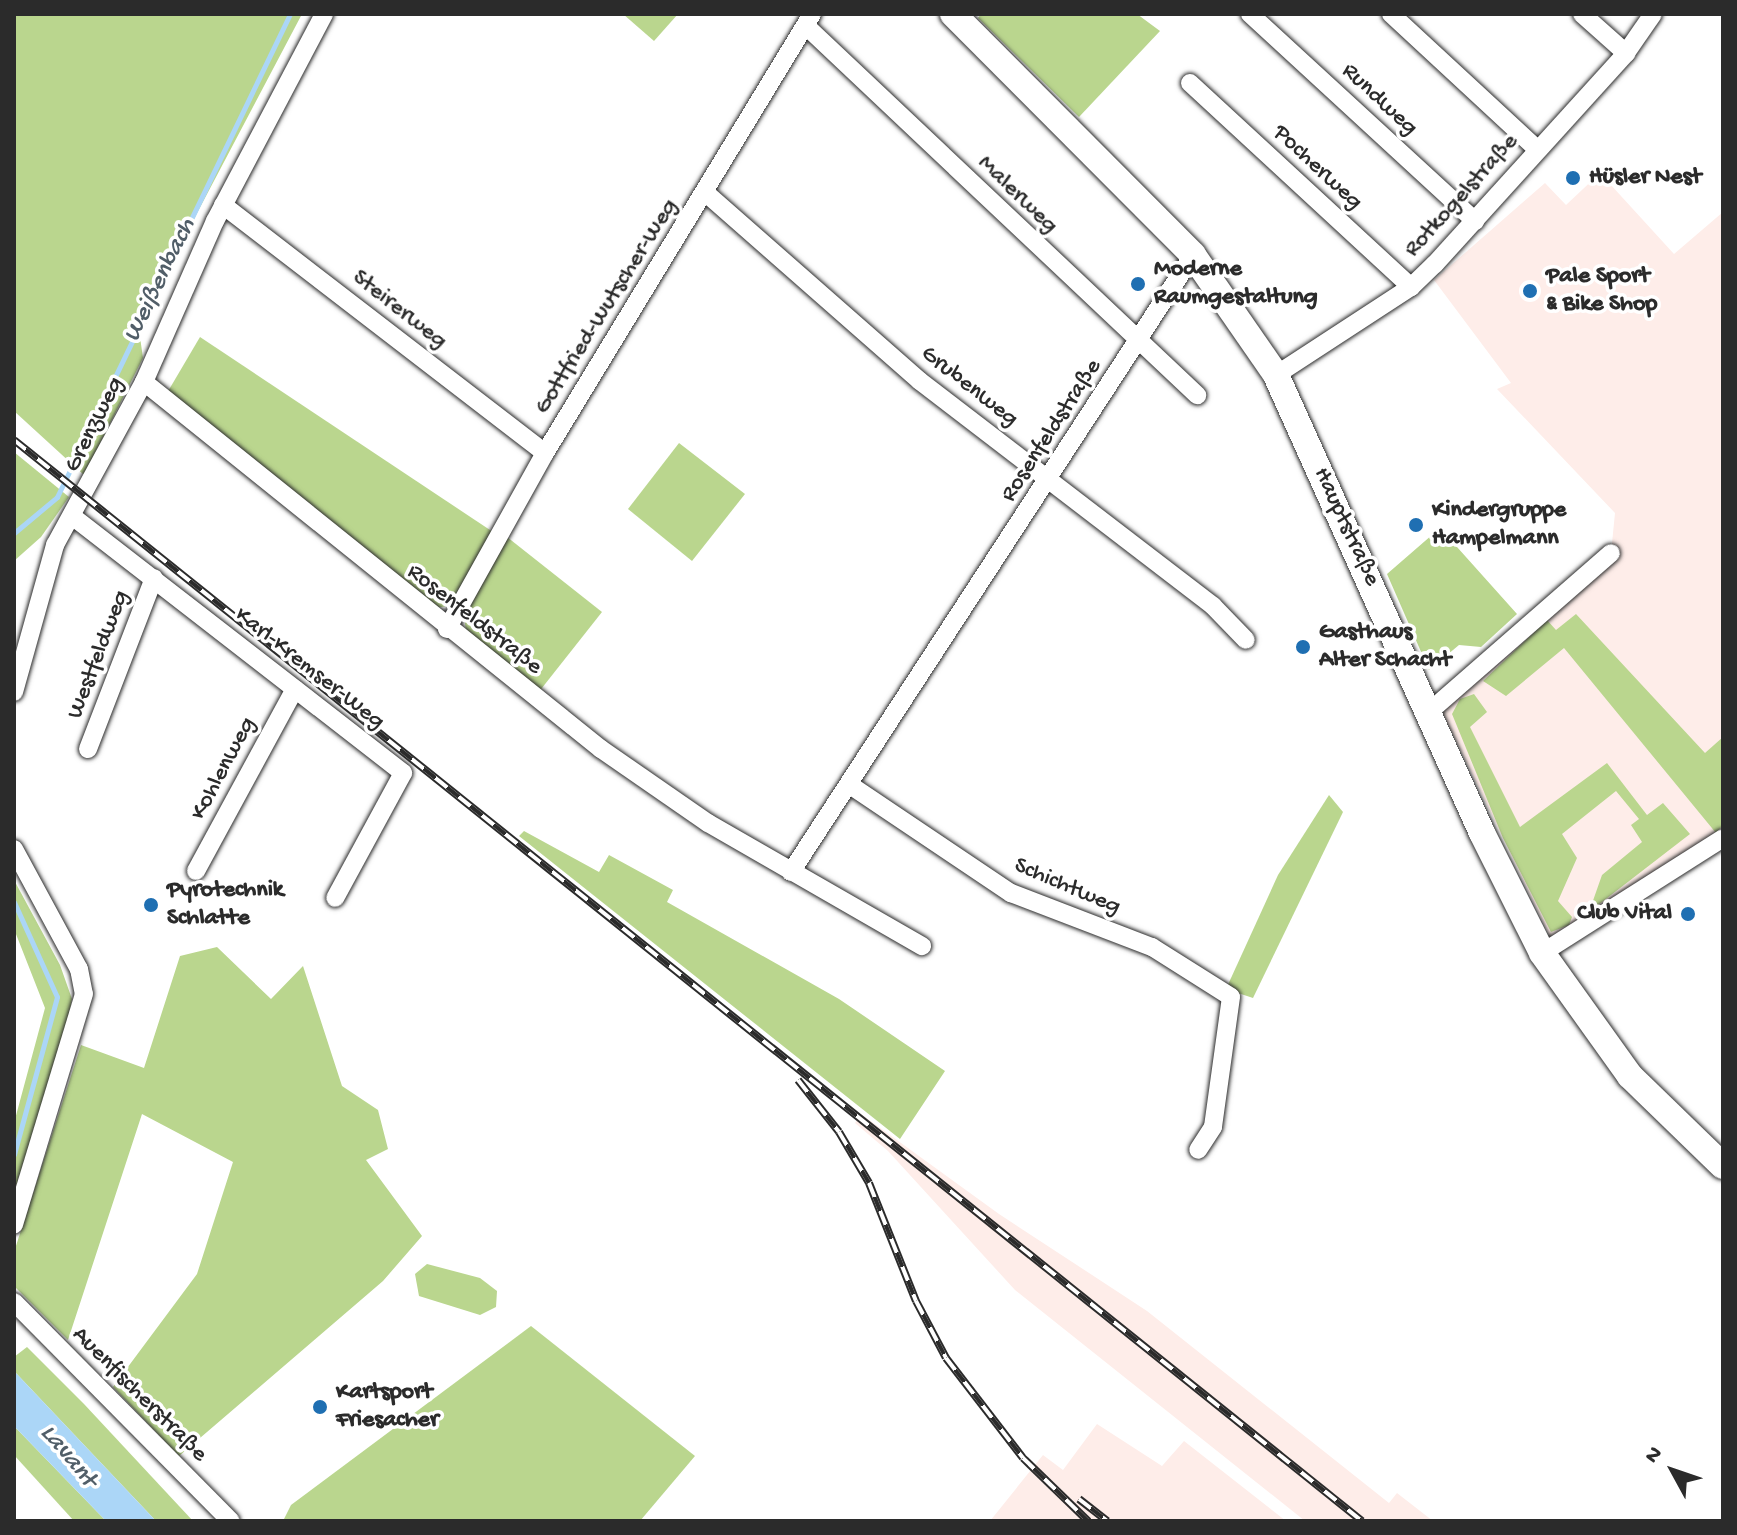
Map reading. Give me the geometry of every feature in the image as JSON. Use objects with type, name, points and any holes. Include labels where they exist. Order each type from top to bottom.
[{"type":"main road","name":"Hauptstraße","points":[[953,14],[1193,255],[1276,375],[1430,711],[1482,833],[1542,953],[1630,1076],[1723,1166]]},
{"type":"street","name":"Grenzweg","points":[[14,692],[55,545],[144,382],[223,205],[324,14]]},
{"type":"street","name":"Rundweg","points":[[1250,14],[1475,221]]},
{"type":"street","points":[[1391,14],[1537,149]]},
{"type":"street","points":[[1582,14],[1626,53]]},
{"type":"street","name":"Rotkogelstraße","points":[[1276,375],[1411,287],[1475,221],[1626,53],[1653,14]]},
{"type":"street","name":"Gottfried-Wutscher-Weg","points":[[447,629],[545,453],[707,194],[809,20]]},
{"type":"street","name":"Malerweg","points":[[809,20],[1030,242],[1140,339],[1197,395]]},
{"type":"street","name":"Pocherweg","points":[[1190,83],[1411,287]]},
{"type":"street","name":"Grubenweg","points":[[707,194],[920,381],[1213,606],[1246,640]]},
{"type":"street","name":"Steirerweg","points":[[223,205],[545,453]]},
{"type":"street","name":"Rosenfeldstraße","points":[[791,872],[1193,255]]},
{"type":"street","name":"Rosenfeldstraße","points":[[144,382],[447,629],[601,749],[791,872],[922,946]]},
{"type":"street","name":"Karl-Kremser-Weg","points":[[72,516],[403,773],[335,898]]},
{"type":"street","points":[[1430,711],[1611,553]]},
{"type":"street","name":"Westfeldweg","points":[[88,749],[154,578]]},
{"type":"street","name":"Kohlenweg","points":[[196,871],[295,689]]},
{"type":"street","name":"Schichtweg","points":[[850,785],[1011,893],[1152,947],[1231,997],[1213,1127],[1198,1150]]},
{"type":"street","points":[[1542,953],[1723,838]]},
{"type":"street","points":[[14,849],[79,969],[84,994],[14,1225]]},
{"type":"street","name":"Auenfischerstraße","points":[[14,1302],[231,1521]]},
{"type":"shaded area","points":[[1600,173],[1674,254],[1723,212],[1723,843],[1554,945],[1438,703],[1611,553],[1615,513],[1497,389],[1511,383],[1434,280],[1545,183],[1566,205]]},
{"type":"shaded area","points":[[861,1114],[999,1214],[1147,1311],[1389,1503],[1397,1493],[1433,1521],[1305,1521],[1015,1290],[888,1151],[855,1123]]},
{"type":"shaded area","points":[[1097,1424],[1162,1466],[1184,1441],[1286,1521],[990,1521],[1043,1455],[1063,1470]]},
{"type":"green space","points":[[14,14],[302,14],[196,215],[140,337],[143,358],[84,475],[14,411]]},
{"type":"green space","points":[[623,14],[678,14],[654,41]]},
{"type":"green space","points":[[981,14],[1137,14],[1160,31],[1079,117],[978,18]]},
{"type":"green space","points":[[200,337],[493,532],[449,606],[434,608],[167,393]]},
{"type":"green space","points":[[679,443],[745,494],[692,561],[628,509]]},
{"type":"green space","points":[[14,452],[69,497],[41,537],[14,561]]},
{"type":"green space","points":[[1440,528],[1517,614],[1481,647],[1459,645],[1429,670],[1387,574]]},
{"type":"green space","points":[[507,537],[602,612],[538,693],[467,636],[464,618]]},
{"type":"green space","points":[[1576,614],[1705,753],[1723,737],[1723,825],[1716,833],[1564,648],[1506,696],[1483,681],[1547,620],[1556,630]]},
{"type":"green space","points":[[1474,694],[1487,712],[1470,727],[1520,827],[1607,763],[1647,815],[1663,803],[1690,834],[1589,912],[1602,875],[1642,842],[1631,825],[1639,819],[1616,791],[1562,834],[1577,858],[1558,901],[1572,917],[1569,925],[1551,932],[1503,838],[1452,714],[1460,699]]},
{"type":"green space","points":[[1329,795],[1343,812],[1253,998],[1226,989],[1278,875]]},
{"type":"green space","points":[[524,831],[599,872],[609,855],[673,890],[667,902],[839,999],[945,1071],[900,1139],[519,836]]},
{"type":"green space","points":[[14,880],[60,965],[72,999],[63,1045],[14,1192],[14,1123],[45,1008],[14,929]]},
{"type":"green space","points":[[217,947],[271,999],[303,966],[342,1086],[378,1110],[388,1149],[366,1160],[422,1236],[383,1281],[179,1456],[113,1387],[197,1274],[233,1162],[142,1114],[68,1340],[14,1286],[14,1252],[81,1045],[144,1068],[180,956]]},
{"type":"green space","points":[[427,1264],[480,1278],[497,1291],[496,1307],[480,1315],[419,1296],[415,1274]]},
{"type":"green space","points":[[531,1326],[695,1456],[640,1521],[283,1521],[291,1505]]},
{"type":"green space","points":[[27,1347],[193,1521],[156,1521],[14,1371],[14,1357]]},
{"type":"green space","points":[[14,1426],[106,1521],[74,1521],[14,1455]]},
{"type":"water","name":"Lavant","points":[[14,1371],[156,1521],[106,1521],[14,1426]]},
{"type":"waterway","name":"Weißenbach","points":[[14,533],[57,497],[290,14]]},
{"type":"waterway","points":[[14,902],[57,997],[14,1154]]},
{"type":"railway","points":[[14,440],[1362,1521]]},
{"type":"railway","points":[[798,1080],[839,1132],[869,1183],[916,1301],[946,1358],[1023,1458],[1088,1521]]},
{"type":"railway","points":[[1079,1499],[1107,1521]]},
{"type":"place","name":"Hüsler Nest","points":[[1573,178]]},
{"type":"place","name":"Moderne Raumgestaltung","points":[[1138,284]]},
{"type":"place","name":"Pale Sport & Bike Shop","points":[[1530,291]]},
{"type":"place","name":"Kindergruppe Hampelmann","points":[[1416,525]]},
{"type":"place","name":"Gasthaus Alter Schacht","points":[[1303,647]]},
{"type":"place","name":"Pyrotechnik Schlatte","points":[[151,905]]},
{"type":"place","name":"Club Vital","points":[[1688,914]]},
{"type":"place","name":"Kartsport Friesacher","points":[[320,1407]]}]
